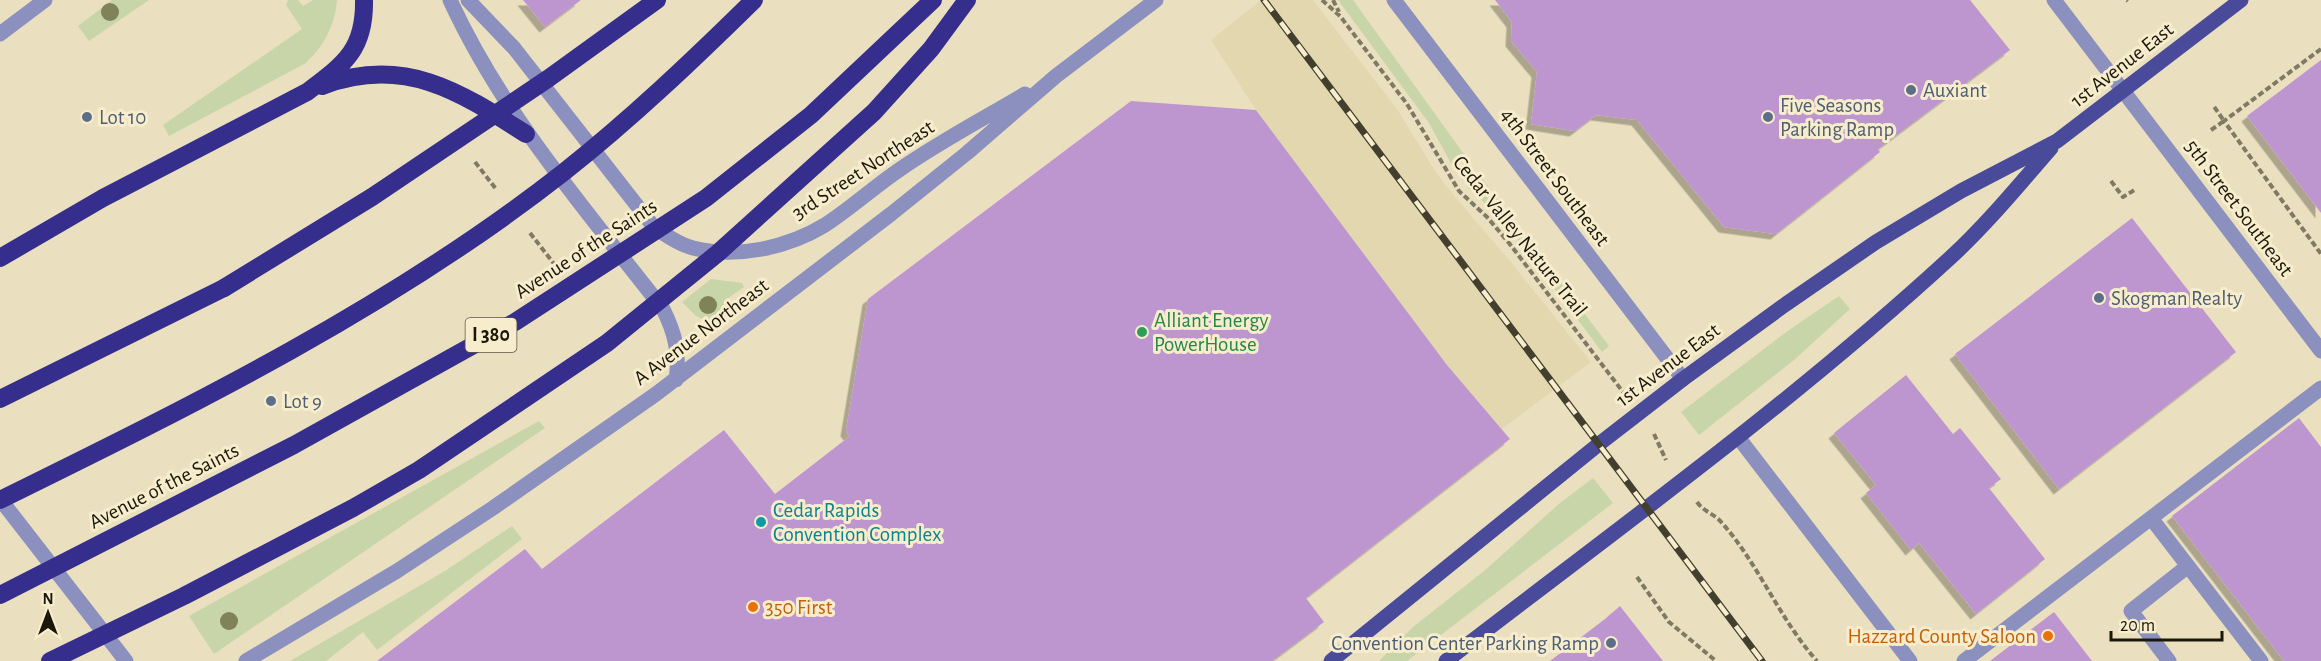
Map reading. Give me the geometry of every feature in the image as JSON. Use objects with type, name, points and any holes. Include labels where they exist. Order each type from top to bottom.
[{"type":"highway","points":[[307,92],[337,69],[357,46],[365,19],[364,0]]},
{"type":"highway","points":[[0,399],[224,288],[372,197],[446,148],[549,78],[657,0]]},
{"type":"highway","points":[[0,500],[170,416],[266,365],[386,296],[564,172],[645,104],[754,0]]},
{"type":"highway","name":"Avenue of the Saints","points":[[0,595],[294,445],[515,322],[706,198],[811,115],[933,0]]},
{"type":"highway","points":[[50,661],[184,596],[353,508],[420,470],[607,343],[718,253],[874,112],[931,49],[967,0]]},
{"type":"highway","points":[[0,258],[103,198],[307,92],[355,76],[405,75],[453,92],[488,110],[526,134]]},
{"type":"main road","name":"1st Avenue East","points":[[1331,661],[1599,444],[1786,304],[1876,242],[1961,191],[2057,141],[2241,0]]},
{"type":"main road","name":"1st Avenue East","points":[[1446,661],[1795,393],[1950,258],[2000,207],[2057,141]]},
{"type":"street","points":[[0,34],[45,0]]},
{"type":"street","points":[[450,0],[503,99],[526,134],[663,309],[673,329],[677,348],[676,380]]},
{"type":"street","name":"3rd Street Northeast","points":[[468,0],[514,48],[652,226],[670,238],[691,247],[713,252],[738,252],[772,247],[795,240],[824,225],[898,170],[1056,76]]},
{"type":"street","name":"A Avenue Northeast","points":[[246,661],[396,571],[493,508],[676,380],[959,160],[1056,76],[1156,0]]},
{"type":"street","name":"4th Street Southeast","points":[[1394,0],[1683,379]]},
{"type":"street","name":"5th Street Southeast","points":[[2054,0],[2321,351]]},
{"type":"street","points":[[1964,661],[2321,388]]},
{"type":"street","points":[[1738,437],[1910,661]]},
{"type":"street","points":[[0,500],[126,661]]},
{"type":"street","points":[[2151,518],[2261,661]]},
{"type":"street","points":[[2169,661],[2131,611],[2188,566]]},
{"type":"path","name":"Cedar Valley Nature Trail","points":[[1322,0],[1340,16],[1407,104],[1459,191],[1487,217],[1509,243],[1618,386]]},
{"type":"path","name":"Cedar Valley Nature Trail","points":[[1333,0],[1340,16]]},
{"type":"path","points":[[2211,130],[2321,49]]},
{"type":"path","points":[[2213,105],[2321,254]]},
{"type":"path","points":[[2111,181],[2123,197],[2136,189]]},
{"type":"path","points":[[1651,429],[1669,465]]},
{"type":"path","points":[[1694,497],[1706,511],[1722,522],[1774,602],[1817,661]]},
{"type":"path","points":[[1637,577],[1669,622],[1716,661]]},
{"type":"shaded area","points":[[1261,0],[1313,0],[1397,109],[1435,171],[1591,362],[1502,429],[1447,365],[1256,110],[1211,40]]},
{"type":"green space","points":[[112,0],[149,0],[89,41],[78,26]]},
{"type":"green space","points":[[288,0],[298,0],[303,6],[313,0],[337,0],[331,27],[323,42],[306,63],[169,136],[163,125],[302,29],[286,5]]},
{"type":"green space","points":[[1338,0],[1353,0],[1466,157],[1453,167],[1429,123]]},
{"type":"green space","points":[[1481,177],[1609,346],[1602,352],[1504,221],[1467,187]]},
{"type":"green space","points":[[711,279],[742,283],[744,287],[724,301],[729,308],[707,321],[696,316],[682,302]]},
{"type":"green space","points":[[1839,296],[1850,309],[1794,360],[1699,435],[1681,412],[1789,330]]},
{"type":"green space","points":[[539,421],[545,428],[214,654],[189,616]]},
{"type":"green space","points":[[1593,478],[1613,503],[1407,661],[1379,661],[1413,627],[1484,571],[1560,503]]},
{"type":"green space","points":[[512,526],[522,539],[377,650],[363,632],[326,661],[290,661],[445,571]]},
{"type":"building","points":[[523,0],[581,0],[545,27]]},
{"type":"building","name":"Five Seasons Parking Ramp","points":[[1495,0],[1970,0],[2010,50],[1878,149],[1880,152],[1776,234],[1724,227],[1637,120],[1596,115],[1575,131],[1531,124],[1537,72],[1511,41],[1512,22]]},
{"type":"building","points":[[2321,60],[2321,213],[2247,116]]},
{"type":"building","points":[[1131,101],[1256,110],[1447,365],[1510,439],[1306,598],[1324,622],[1272,661],[377,661],[525,549],[542,569],[724,430],[775,494],[850,436],[846,431],[868,299]]},
{"type":"building","points":[[2132,218],[2236,352],[2059,489],[1955,354]]},
{"type":"building","points":[[1906,375],[1953,434],[1960,428],[2001,479],[1989,488],[2045,559],[1976,614],[1919,543],[1911,550],[1866,493],[1876,485],[1834,433]]},
{"type":"building","points":[[2299,418],[2321,447],[2321,661],[2284,661],[2172,516]]},
{"type":"building","name":"Convention Center Parking Ramp","points":[[1620,606],[1663,661],[1550,661],[1605,619]]},
{"type":"building","name":"Hazzard County Saloon","points":[[2054,612],[2092,661],[1990,661]]},
{"type":"railway","points":[[1264,0],[1762,661]]},
{"type":"place","name":"Auxiant","points":[[1911,90]]},
{"type":"place","name":"Lot 10","points":[[87,117]]},
{"type":"place","name":"Five Seasons Parking Ramp","points":[[1768,117]]},
{"type":"place","name":"Skogman Realty","points":[[2099,298]]},
{"type":"place","name":"Alliant Energy PowerHouse","points":[[1142,332]]},
{"type":"place","name":"Lot 9","points":[[271,401]]},
{"type":"place","name":"Cedar Rapids Convention Complex","points":[[761,522]]},
{"type":"place","name":"350 First","points":[[753,607]]},
{"type":"place","name":"Hazzard County Saloon","points":[[2048,636]]},
{"type":"place","name":"Convention Center Parking Ramp","points":[[1611,643]]}]
